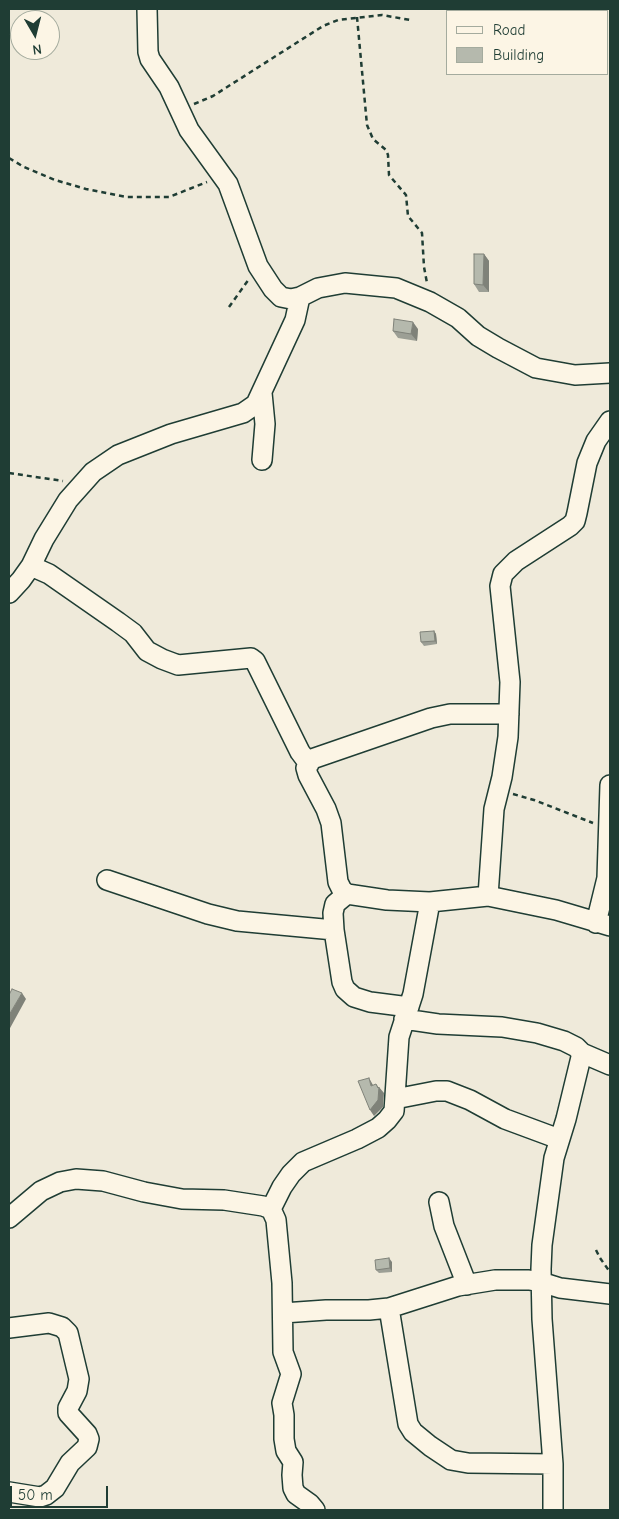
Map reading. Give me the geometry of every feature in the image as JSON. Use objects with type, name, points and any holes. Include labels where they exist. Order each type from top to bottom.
[{"type":"street","points":[[148,9],[148,52],[150,59],[169,87],[189,130],[233,194],[258,266],[273,289],[281,297],[291,299],[300,297],[330,284],[364,284],[396,288],[430,302],[458,318],[478,336],[536,368],[575,375],[610,373]]},
{"type":"street","points":[[9,593],[31,566],[44,539],[68,500],[93,472],[118,455],[171,434],[243,413],[256,404],[278,353],[295,320],[300,297]]},
{"type":"street","points":[[262,393],[265,424],[262,460]]},
{"type":"street","points":[[488,896],[494,809],[505,760],[509,714],[510,682],[500,586],[503,574],[516,561],[570,526],[578,513],[587,463],[596,441],[610,421]]},
{"type":"street","points":[[31,566],[49,574],[118,622],[133,633],[147,650],[162,659],[178,665],[251,658],[255,661],[300,752],[309,764]]},
{"type":"street","points":[[509,714],[450,714],[431,718],[316,757],[309,764],[306,768],[308,774],[326,809],[330,823],[338,882],[342,890],[347,894],[387,900],[430,902],[488,896],[556,910],[603,925],[607,878],[610,785]]},
{"type":"street","points":[[107,880],[208,914],[237,921],[334,930]]},
{"type":"street","points":[[347,894],[335,904],[333,913],[334,930],[342,982],[345,989],[354,997],[438,1024],[516,1029],[564,1041],[576,1047],[582,1054],[610,1065]]},
{"type":"street","points":[[271,1209],[291,1174],[304,1162],[358,1139],[378,1128],[394,1111],[398,1046],[413,994],[430,902]]},
{"type":"street","points":[[553,1510],[553,1464],[544,1353],[541,1282],[544,1228],[554,1158],[582,1054]]},
{"type":"street","points":[[395,1099],[436,1091],[447,1091],[505,1118],[559,1139]]},
{"type":"street","points":[[9,1218],[41,1191],[60,1182],[76,1179],[103,1181],[144,1192],[182,1199],[224,1200],[271,1209],[276,1220],[282,1283],[283,1352],[291,1374],[282,1403],[284,1439],[286,1451],[293,1462],[293,1488],[296,1494],[315,1510]]},
{"type":"street","points":[[439,1202],[444,1226],[467,1285]]},
{"type":"street","points":[[283,1313],[388,1308],[467,1285],[495,1280],[529,1280],[560,1288],[610,1294]]},
{"type":"street","points":[[388,1308],[408,1424],[413,1432],[451,1460],[468,1463],[553,1464]]},
{"type":"street","points":[[9,1328],[49,1323],[62,1327],[68,1333],[79,1379],[77,1391],[68,1408],[68,1413],[87,1434],[89,1439],[87,1447],[70,1463],[55,1488],[46,1495],[40,1497],[9,1492]]},
{"type":"path","points":[[181,110],[213,96],[323,26],[338,20],[382,15],[410,20]]},
{"type":"path","points":[[357,17],[367,125],[373,140],[386,150],[389,175],[406,195],[408,216],[422,234],[424,267],[430,302]]},
{"type":"path","points":[[9,158],[24,167],[55,180],[86,190],[126,197],[169,197],[199,186],[221,174]]},
{"type":"path","points":[[229,307],[258,266]]},
{"type":"path","points":[[9,473],[82,484]]},
{"type":"path","points":[[498,790],[534,800],[608,829]]},
{"type":"path","points":[[596,1250],[610,1272]]},
{"type":"building","points":[[474,254],[484,254],[483,285],[474,284]]},
{"type":"building","points":[[394,319],[413,322],[411,334],[393,331]]},
{"type":"building","points":[[434,631],[435,641],[421,642],[420,632]]},
{"type":"building","points":[[12,989],[22,993],[9,1015],[9,995]]},
{"type":"building","points":[[369,1078],[371,1086],[376,1084],[379,1087],[378,1100],[370,1110],[358,1081]]},
{"type":"building","points":[[389,1258],[390,1268],[376,1270],[375,1260]]}]
